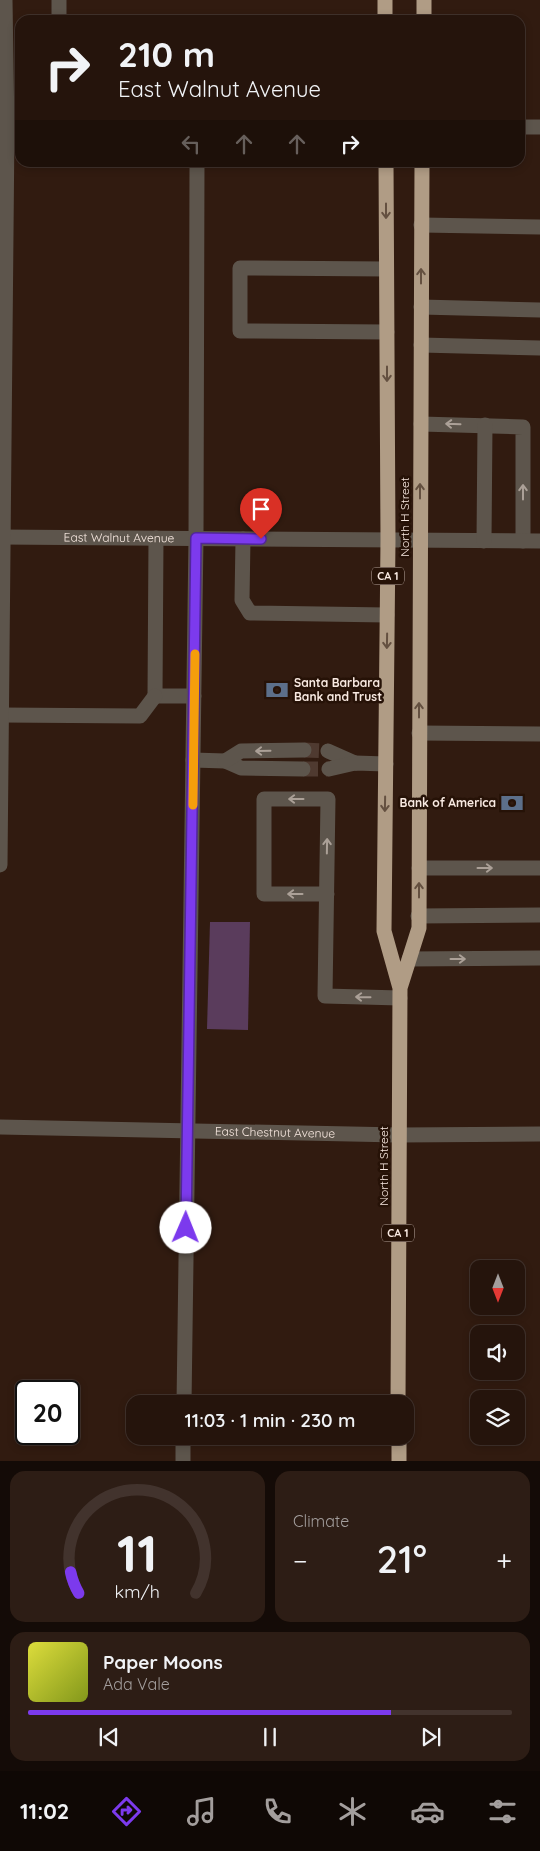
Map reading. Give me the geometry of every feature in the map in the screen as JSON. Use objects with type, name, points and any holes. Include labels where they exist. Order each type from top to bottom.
[{"type":"highway","points":[[385,0],[385,15]]},
{"type":"highway","points":[[424,0],[424,15]]},
{"type":"highway","name":"North H Street","points":[[386,167],[388,540],[384,931],[400,993]]},
{"type":"highway","name":"North H Street","points":[[398,1395],[400,993],[419,928],[422,167]]},
{"type":"highway","points":[[399,1445],[399,1461]]},
{"type":"street","points":[[0,865],[1,537],[9,125],[5,0]]},
{"type":"street","points":[[59,0],[59,15]]},
{"type":"street","points":[[525,127],[540,127]]},
{"type":"street","points":[[184,1395],[196,538],[197,167]]},
{"type":"street","points":[[422,225],[540,227]]},
{"type":"street","points":[[386,269],[240,268],[240,331],[387,332]]},
{"type":"street","points":[[421,307],[540,310]]},
{"type":"street","points":[[421,345],[540,348]]},
{"type":"street","points":[[421,424],[523,426],[523,541]]},
{"type":"street","points":[[484,541],[485,425]]},
{"type":"street","name":"East Walnut Avenue","points":[[1,537],[540,541]]},
{"type":"street","points":[[1,715],[140,716],[155,696],[156,538]]},
{"type":"street","points":[[243,539],[242,600],[250,614],[387,615]]},
{"type":"street","points":[[155,696],[194,696]]},
{"type":"street","points":[[419,733],[540,734]]},
{"type":"street","points":[[225,761],[242,751],[304,750]]},
{"type":"street","points":[[328,751],[354,762]]},
{"type":"street","points":[[193,760],[225,761],[242,768],[303,769]]},
{"type":"street","points":[[329,769],[354,762],[386,764]]},
{"type":"street","points":[[327,894],[264,894],[264,799],[328,799],[327,894],[325,996],[400,993]]},
{"type":"street","points":[[419,868],[540,868]]},
{"type":"street","points":[[418,916],[540,916]]},
{"type":"street","points":[[409,959],[540,958]]},
{"type":"street","name":"East Chestnut Avenue","points":[[0,1127],[399,1135],[540,1134]]},
{"type":"street","points":[[183,1445],[183,1461]]},
{"type":"building","points":[[210,922],[250,922],[248,1030],[207,1029]]},
{"type":"tunnel","points":[[304,750],[328,751]]},
{"type":"tunnel","points":[[303,769],[329,769]]},
{"type":"slow traffic","points":[[193,805],[195,654]]},
{"type":"place","name":"Santa Barbara Bank and Trust","points":[[277,690]]},
{"type":"place","name":"Bank of America","points":[[512,803]]},
{"type":"route","points":[[186,1228],[196,538],[261,539]]}]
